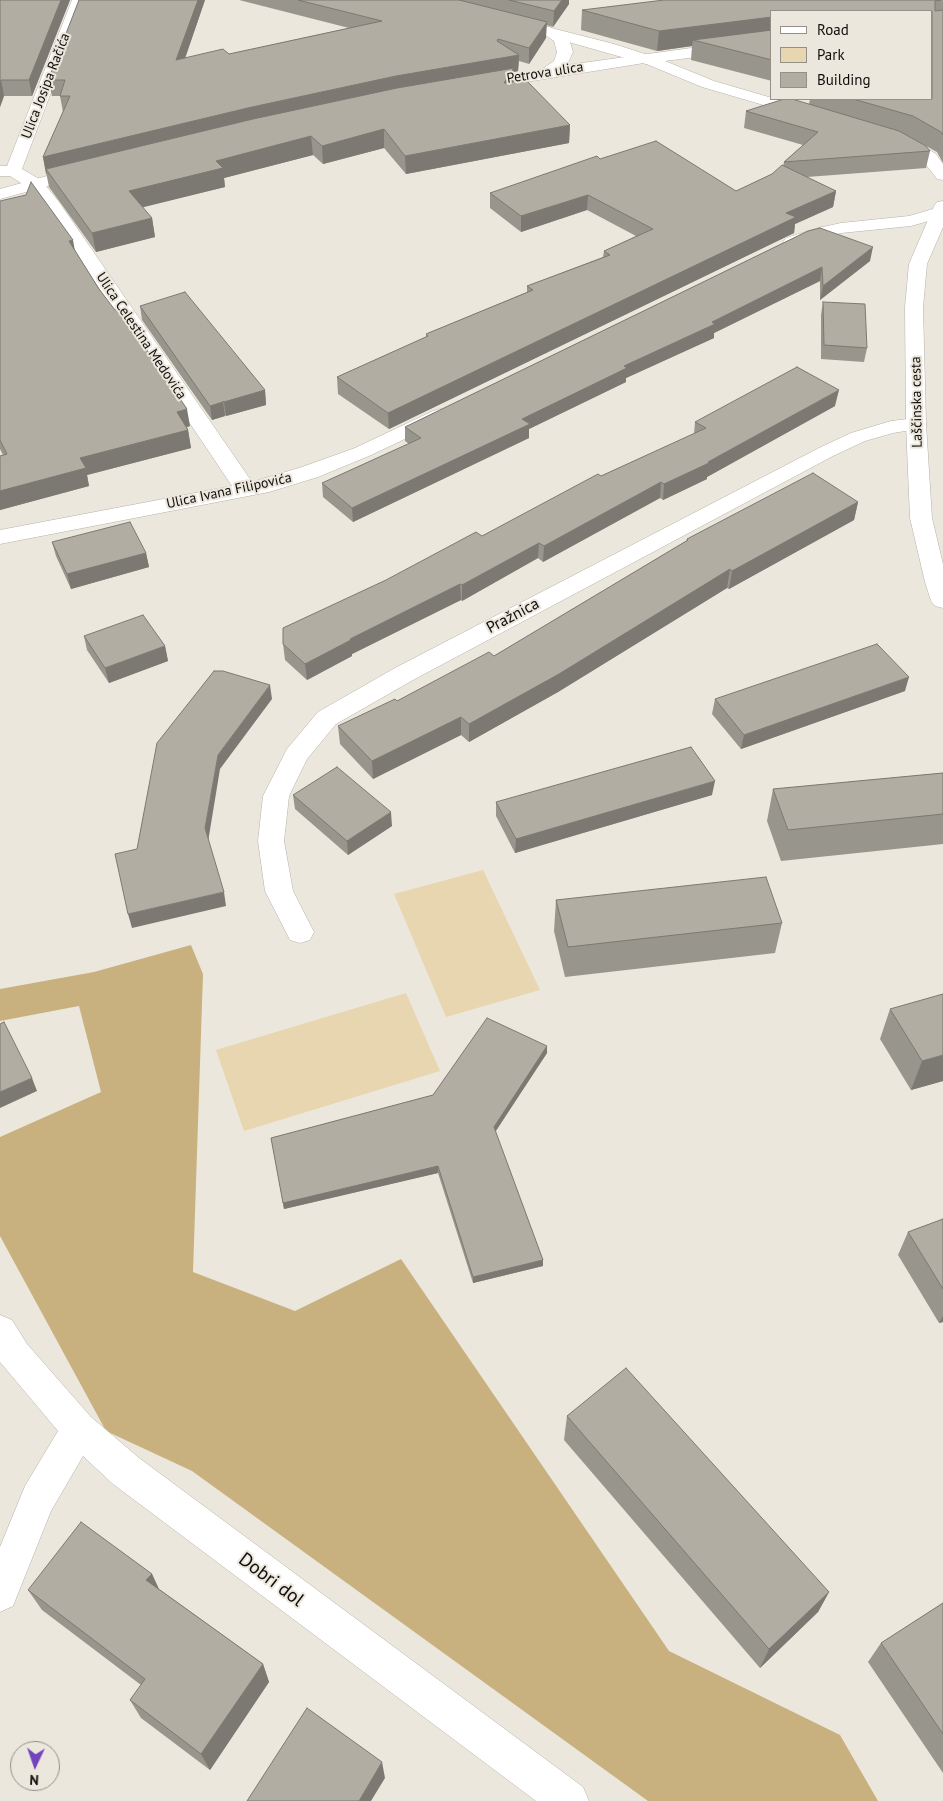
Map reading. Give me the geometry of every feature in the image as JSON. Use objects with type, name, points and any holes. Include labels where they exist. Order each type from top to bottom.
[{"type":"street","name":"Ulica Josipa Račića","points":[[7,171],[79,0]]},
{"type":"street","points":[[513,23],[609,47],[722,88],[822,117]]},
{"type":"street","points":[[546,73],[561,63],[565,52],[561,39],[549,32]]},
{"type":"street","name":"Petrova ulica","points":[[462,87],[546,73],[770,42]]},
{"type":"street","points":[[722,88],[714,82],[709,68],[718,53],[728,48]]},
{"type":"street","points":[[880,135],[922,152],[936,164],[943,175]]},
{"type":"street","points":[[0,194],[101,167]]},
{"type":"street","points":[[7,171],[35,184]]},
{"type":"street","name":"Ulica Celestina Medovića","points":[[35,184],[53,206],[246,490]]},
{"type":"street","points":[[777,249],[818,233],[855,226],[911,221],[942,209]]},
{"type":"street","name":"Laščinska cesta","points":[[942,209],[918,264],[915,287],[916,424],[921,518],[936,582],[943,601]]},
{"type":"street","name":"Ulica Ivana Filipovića","points":[[0,537],[246,490],[310,472],[362,452],[457,407]]},
{"type":"street","name":"Pražnica","points":[[300,932],[278,891],[271,841],[276,796],[296,756],[327,718],[404,674],[826,452],[858,437],[916,424]]},
{"type":"street","name":"Dobri dol","points":[[0,1331],[15,1355],[79,1429],[126,1471],[569,1801]]},
{"type":"street","points":[[0,1593],[38,1499],[79,1429]]},
{"type":"green space","points":[[483,870],[540,990],[446,1017],[394,894]]},
{"type":"green space","points":[[406,993],[440,1071],[244,1131],[216,1050]]},
{"type":"shaded area","points":[[191,945],[203,974],[193,1272],[295,1311],[401,1259],[669,1651],[840,1735],[878,1801],[648,1801],[192,1471],[106,1431],[0,1236],[0,1137],[101,1092],[79,1006],[0,1021],[0,989],[94,972]]},
{"type":"building","points":[[0,0],[61,0],[29,80],[1,80],[0,82]]},
{"type":"building","points":[[79,0],[198,0],[176,60],[223,49],[229,54],[382,21],[298,0],[459,0],[547,22],[529,48],[498,39],[497,41],[519,55],[396,76],[252,107],[43,157],[70,96],[60,96],[65,80],[48,80]]},
{"type":"building","points":[[509,0],[562,0],[554,11]]},
{"type":"building","points":[[664,0],[941,0],[935,1],[935,11],[943,10],[943,135],[913,116],[857,100],[933,100],[933,10],[770,10],[770,17],[659,31],[582,10]]},
{"type":"building","points":[[770,30],[770,59],[693,40]]},
{"type":"building","points":[[514,68],[504,83],[526,80],[570,125],[405,156],[384,129],[322,146],[311,136],[216,161],[223,168],[129,191],[152,218],[92,233],[46,169],[253,119],[397,88]]},
{"type":"building","points":[[781,100],[795,100],[899,131],[926,146],[930,151],[784,162],[818,132],[746,111]]},
{"type":"building","points":[[656,141],[736,191],[772,174],[782,165],[836,191],[786,213],[796,217],[388,413],[337,377],[428,336],[426,334],[533,290],[527,286],[610,255],[604,251],[653,229],[588,195],[521,216],[490,193],[597,156],[600,159]]},
{"type":"building","points":[[31,182],[73,240],[69,241],[99,289],[115,310],[119,309],[187,409],[177,412],[188,430],[80,458],[86,468],[0,491],[0,456],[7,454],[0,440],[0,201],[26,195]]},
{"type":"building","points":[[820,228],[873,247],[823,286],[822,267],[712,322],[715,324],[624,366],[627,368],[522,419],[530,424],[352,508],[322,483],[421,438],[405,427],[808,231]]},
{"type":"building","points":[[185,292],[265,390],[210,406],[140,306]]},
{"type":"building","points":[[823,302],[865,304],[867,348],[824,345]]},
{"type":"building","points":[[797,367],[839,390],[709,463],[664,484],[661,482],[544,546],[539,543],[462,585],[460,584],[350,639],[305,664],[283,644],[283,628],[386,580],[476,532],[482,536],[598,474],[601,476],[706,428],[695,422]]},
{"type":"building","points":[[813,473],[858,502],[732,571],[730,569],[559,674],[469,724],[461,717],[372,761],[338,726],[395,699],[397,701],[489,652],[494,656],[687,539]]},
{"type":"building","points":[[130,522],[146,553],[67,574],[52,542]]},
{"type":"building","points":[[143,615],[165,646],[105,668],[84,636]]},
{"type":"building","points":[[877,644],[909,677],[744,735],[715,699]]},
{"type":"building","points":[[214,671],[223,671],[270,685],[218,755],[205,828],[224,892],[128,914],[115,854],[137,849],[157,743]]},
{"type":"building","points":[[691,747],[715,781],[516,839],[496,802]]},
{"type":"building","points":[[337,767],[391,812],[347,841],[293,795]]},
{"type":"building","points":[[943,773],[943,814],[788,830],[773,789]]},
{"type":"building","points":[[766,877],[782,923],[568,947],[556,900]]},
{"type":"building","points":[[943,994],[943,1055],[922,1061],[890,1009]]},
{"type":"building","points":[[487,1018],[547,1046],[494,1127],[543,1260],[473,1277],[438,1166],[283,1203],[271,1138],[433,1095]]},
{"type":"building","points":[[4,1022],[32,1078],[0,1092],[0,1024]]},
{"type":"building","points":[[943,1219],[943,1289],[908,1232]]},
{"type":"building","points":[[626,1368],[829,1592],[769,1649],[567,1416]]},
{"type":"building","points":[[81,1522],[152,1574],[146,1580],[263,1664],[201,1754],[130,1700],[145,1679],[28,1590]]},
{"type":"building","points":[[943,1603],[943,1734],[881,1643]]},
{"type":"building","points":[[307,1708],[382,1762],[359,1801],[247,1801]]}]
